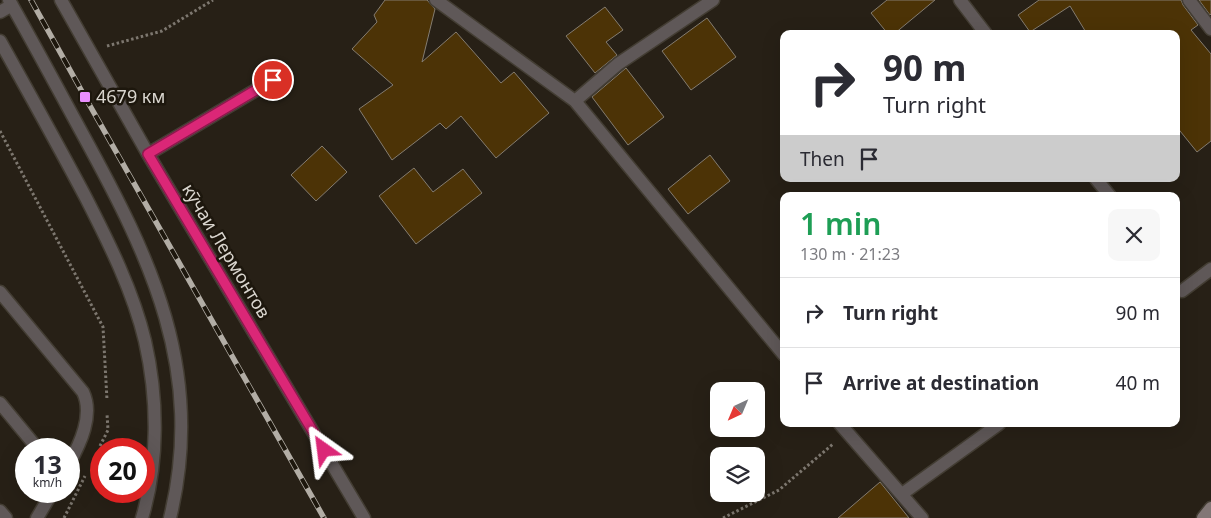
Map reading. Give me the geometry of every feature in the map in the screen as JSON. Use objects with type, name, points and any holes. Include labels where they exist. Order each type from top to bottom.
[{"type":"main road","points":[[1203,518],[1211,508]]},
{"type":"street","name":"кӯчаи Лермонтов","points":[[62,0],[148,154],[364,518]]},
{"type":"street","points":[[436,0],[575,100],[780,351]]},
{"type":"street","points":[[575,100],[618,64],[713,0]]},
{"type":"street","points":[[960,0],[983,30]]},
{"type":"street","points":[[1190,0],[1211,29]]},
{"type":"street","points":[[0,12],[10,2],[116,196],[141,249],[162,302],[175,353],[182,414],[180,458],[170,518]]},
{"type":"street","points":[[0,41],[92,211],[121,272],[139,320],[149,362],[154,420],[154,447],[150,486],[142,518]]},
{"type":"street","points":[[148,154],[273,80]]},
{"type":"street","points":[[1098,182],[1107,192]]},
{"type":"street","points":[[1180,289],[1211,269]]},
{"type":"street","points":[[0,292],[83,392],[88,407],[84,429],[80,438]]},
{"type":"street","points":[[0,403],[29,438]]},
{"type":"street","points":[[902,494],[995,427]]},
{"type":"street","points":[[843,428],[922,518]]},
{"type":"street","points":[[37,518],[46,503]]},
{"type":"street","points":[[0,511],[6,518]]},
{"type":"path","points":[[89,51],[162,31],[213,0]]},
{"type":"path","points":[[0,131],[103,327],[107,402]]},
{"type":"path","points":[[104,438],[108,430],[107,412]]},
{"type":"path","points":[[723,518],[779,490],[843,428]]},
{"type":"path","points":[[64,518],[86,474]]},
{"type":"building","points":[[385,0],[427,0],[435,9],[422,62],[456,32],[501,83],[514,72],[549,113],[496,158],[461,116],[446,129],[440,123],[392,160],[359,109],[393,85],[352,49],[377,22],[374,15]]},
{"type":"building","points":[[887,0],[935,0],[899,30],[885,30],[871,13]]},
{"type":"building","points":[[1039,0],[1181,0],[1198,25],[1191,30],[1211,54],[1211,141],[1197,152],[1180,131],[1180,30],[1085,30],[1070,6],[1033,30],[1029,30],[1018,15]]},
{"type":"building","points":[[1199,0],[1211,0],[1210,15]]},
{"type":"building","points":[[605,7],[623,30],[606,42],[617,55],[595,73],[566,36]]},
{"type":"building","points":[[707,18],[736,57],[691,90],[662,51]]},
{"type":"building","points":[[626,68],[664,117],[628,145],[592,97]]},
{"type":"building","points":[[322,146],[347,172],[316,201],[291,175]]},
{"type":"building","points":[[710,155],[730,181],[688,214],[668,189]]},
{"type":"building","points":[[414,168],[433,192],[463,169],[482,193],[416,244],[379,196]]},
{"type":"building","points":[[880,482],[909,518],[838,518]]},
{"type":"railway","points":[[31,0],[324,518]]},
{"type":"place","name":"4679 км","points":[[85,97]]},
{"type":"route","points":[[273,80],[148,154],[324,450]]}]
